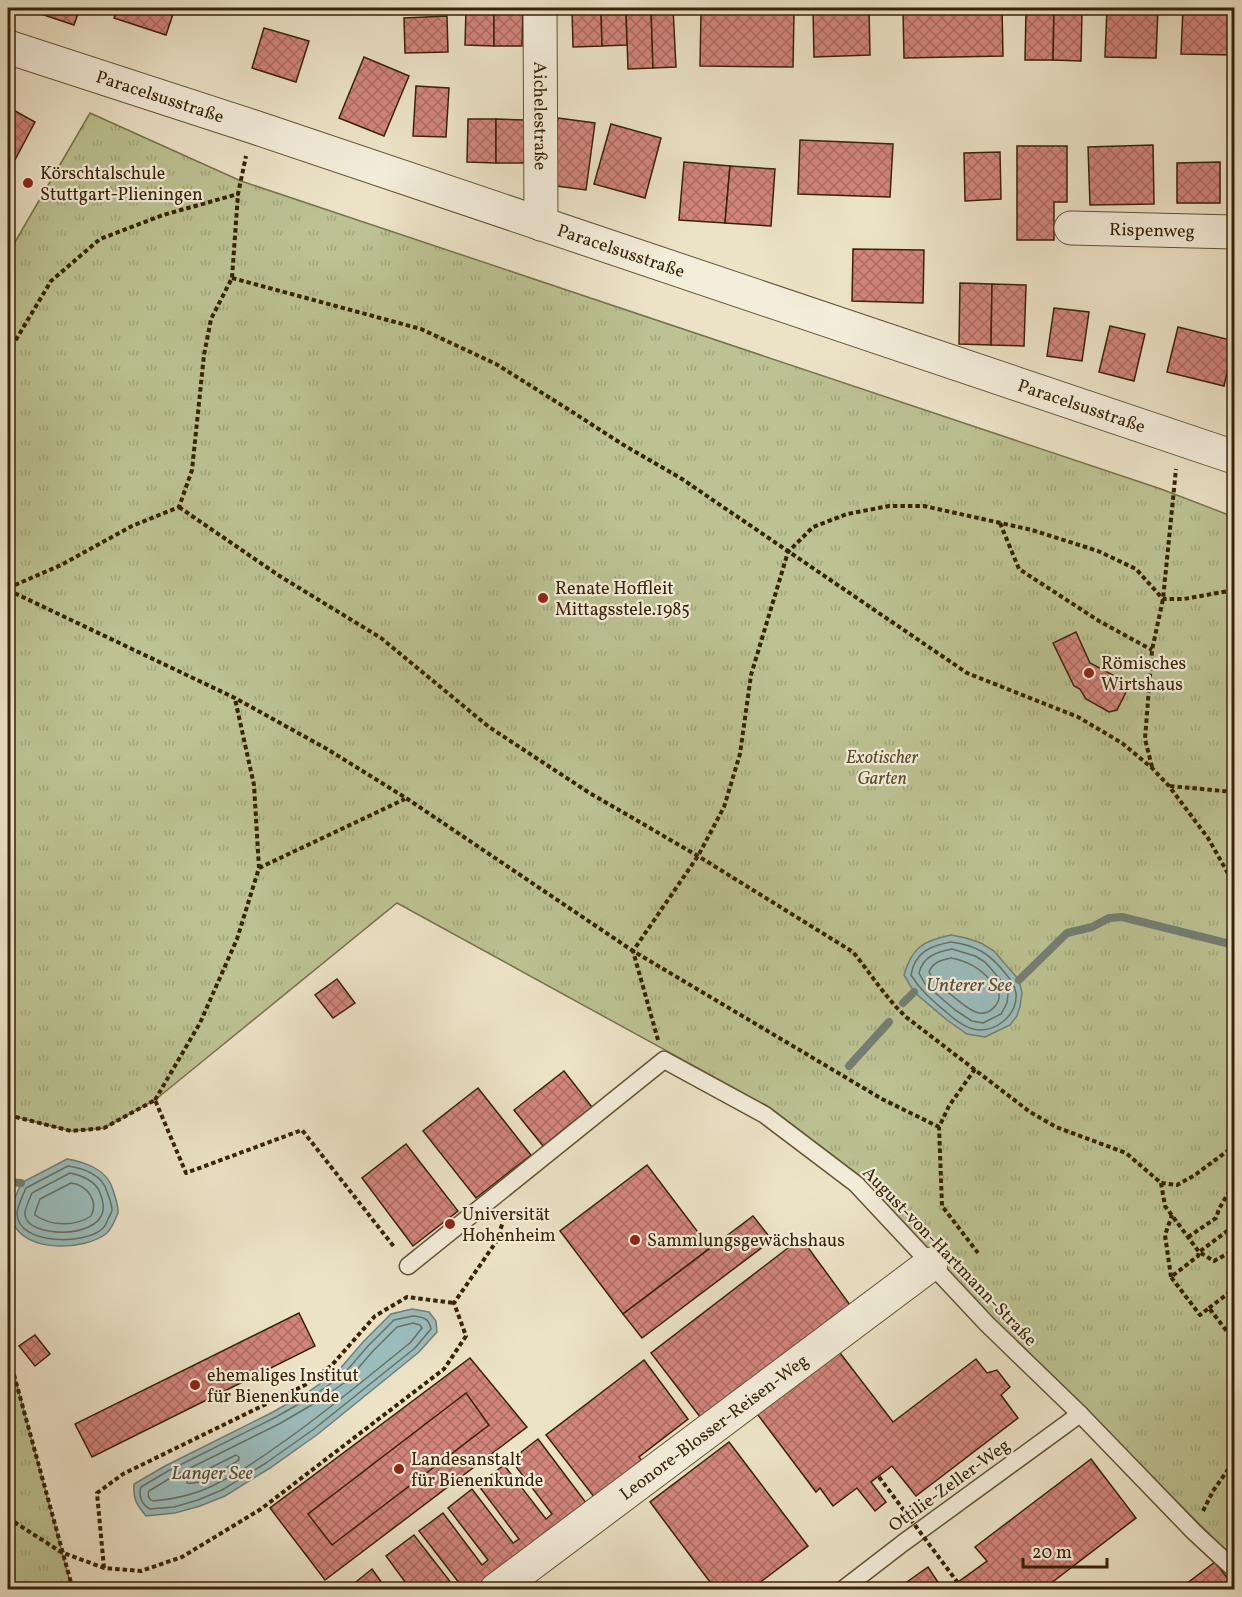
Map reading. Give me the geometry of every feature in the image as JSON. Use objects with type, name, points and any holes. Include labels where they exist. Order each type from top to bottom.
[{"type":"street","name":"Aichelestraße","points":[[540,8],[541,224]]},
{"type":"street","name":"Paracelsusstraße","points":[[8,47],[251,126],[1234,457]]},
{"type":"street","name":"Rispenweg","points":[[1071,228],[1234,232]]},
{"type":"street","name":"Leonore-Blosser-Reisen-Weg","points":[[495,1590],[931,1264]]},
{"type":"lane","points":[[408,1266],[664,1060]]},
{"type":"lane","name":"August-von-Hartmann-Straße","points":[[664,1060],[765,1115],[855,1184],[987,1324],[1080,1414],[1194,1532],[1234,1569]]},
{"type":"lane","name":"Ottilie-Zeller-Weg","points":[[842,1590],[1080,1414]]},
{"type":"path","points":[[8,589],[61,565],[132,526],[179,507],[192,470],[204,355],[211,319],[232,278],[238,194],[251,126]]},
{"type":"path","points":[[8,353],[51,282],[100,239],[163,215],[238,194]]},
{"type":"path","points":[[232,278],[421,329],[496,364],[682,479],[968,673],[1078,717],[1122,743],[1152,768],[1169,786],[1208,838],[1234,884]]},
{"type":"path","points":[[1152,768],[1145,739],[1152,650],[1163,598],[1179,438]]},
{"type":"path","points":[[633,951],[698,856],[724,807],[740,754],[751,675],[788,552],[813,527],[847,514],[889,506],[924,506],[1032,530],[1098,551],[1136,569],[1163,598],[1184,599],[1234,590]]},
{"type":"path","points":[[179,507],[278,576],[381,638],[489,727],[588,792],[698,856],[853,952],[887,999],[906,1017],[1030,1112],[1056,1127],[1126,1153],[1161,1183],[1177,1185],[1195,1176],[1234,1146]]},
{"type":"path","points":[[1000,523],[1019,568],[1099,621],[1152,650]]},
{"type":"path","points":[[8,589],[234,698],[327,748],[406,798],[633,951],[882,1099],[939,1127]]},
{"type":"path","points":[[8,1115],[71,1131],[104,1128],[155,1100],[200,1023],[237,939],[259,868],[254,785],[234,698]]},
{"type":"path","points":[[1169,786],[1234,792]]},
{"type":"path","points":[[259,868],[406,798]]},
{"type":"path","points":[[633,951],[664,1060]]},
{"type":"path","points":[[975,1069],[949,1106],[939,1127],[942,1206],[978,1253]]},
{"type":"path","points":[[155,1100],[186,1173],[302,1130],[408,1266]]},
{"type":"path","points":[[454,1303],[496,1242],[519,1178]]},
{"type":"path","points":[[1161,1183],[1165,1206],[1199,1252],[1214,1261],[1234,1250]]},
{"type":"path","points":[[1188,1237],[1216,1218],[1234,1183]]},
{"type":"path","points":[[1172,1215],[1165,1235],[1171,1277],[1200,1315],[1234,1289]]},
{"type":"path","points":[[1171,1277],[1198,1256],[1199,1252],[1234,1226]]},
{"type":"path","points":[[1228,1254],[1234,1262]]},
{"type":"path","points":[[104,1568],[97,1493],[123,1474],[305,1385],[332,1365],[375,1316],[407,1297],[454,1303]]},
{"type":"path","points":[[8,1518],[61,1552],[104,1568],[141,1571],[183,1557],[261,1509],[444,1369],[465,1336],[454,1303]]},
{"type":"path","points":[[1209,1308],[1232,1338],[1234,1336]]},
{"type":"path","points":[[8,1353],[73,1590]]},
{"type":"path","points":[[8,1453],[10,1460],[8,1461]]},
{"type":"path","points":[[1194,1532],[1213,1491],[1234,1461]]},
{"type":"path","points":[[879,1478],[958,1582]]},
{"type":"green space","name":"Exotischer Garten","points":[[90,113],[241,181],[1161,489],[1234,517],[1234,1559],[992,1319],[860,1176],[769,1107],[397,903],[155,1100],[104,1128],[71,1131],[8,1115],[8,254]]},
{"type":"green space","points":[[8,1352],[72,1589],[8,1589]]},
{"type":"water","name":"Unterer See","points":[[951,935],[981,943],[994,951],[1019,980],[1022,993],[1020,1006],[1017,1016],[1010,1025],[985,1037],[967,1034],[914,992],[904,975],[911,958],[926,943]]},
{"type":"water","points":[[67,1159],[95,1168],[106,1177],[110,1183],[118,1213],[107,1233],[97,1239],[70,1246],[42,1244],[19,1232],[10,1214],[13,1203],[21,1183]]},
{"type":"water","name":"Langer See","points":[[412,1309],[429,1312],[436,1321],[437,1332],[419,1352],[318,1434],[225,1496],[175,1513],[146,1516],[136,1501],[134,1484],[308,1392],[338,1371],[391,1314]]},
{"type":"building","points":[[23,8],[80,8],[74,25]]},
{"type":"building","points":[[118,8],[175,8],[166,35],[114,18]]},
{"type":"building","points":[[466,8],[494,8],[494,46],[465,45]]},
{"type":"building","points":[[494,8],[523,8],[522,46],[494,46]]},
{"type":"building","points":[[572,8],[601,8],[602,46],[573,47]]},
{"type":"building","points":[[601,8],[626,8],[627,45],[602,46]]},
{"type":"building","points":[[651,8],[653,68],[628,69],[626,9]]},
{"type":"building","points":[[651,8],[673,8],[676,67],[653,68]]},
{"type":"building","points":[[1002,8],[1003,56],[904,58],[903,10]]},
{"type":"building","points":[[1107,8],[1158,8],[1156,58],[1105,57]]},
{"type":"building","points":[[1183,8],[1234,10],[1234,55],[1181,54]]},
{"type":"building","points":[[869,9],[870,55],[814,57],[813,10]]},
{"type":"building","points":[[1026,10],[1054,10],[1053,60],[1025,60]]},
{"type":"building","points":[[1054,10],[1082,11],[1081,61],[1053,60]]},
{"type":"building","points":[[701,12],[794,13],[793,67],[700,66]]},
{"type":"building","points":[[447,16],[448,52],[405,53],[404,18]]},
{"type":"building","points":[[264,28],[309,41],[296,82],[252,68]]},
{"type":"building","points":[[364,57],[409,76],[384,136],[339,118]]},
{"type":"building","points":[[416,86],[449,88],[446,137],[413,136]]},
{"type":"building","points":[[8,107],[35,122],[8,173]]},
{"type":"building","points":[[558,118],[595,123],[586,190],[549,185]]},
{"type":"building","points":[[468,119],[496,119],[496,163],[467,162]]},
{"type":"building","points":[[496,119],[525,120],[524,163],[496,163]]},
{"type":"building","points":[[611,124],[661,138],[645,198],[594,184]]},
{"type":"building","points":[[800,140],[893,144],[890,197],[798,194]]},
{"type":"building","points":[[1153,145],[1154,204],[1090,205],[1088,147]]},
{"type":"building","points":[[1017,146],[1067,146],[1067,202],[1054,202],[1054,240],[1017,240]]},
{"type":"building","points":[[1000,152],[1001,199],[965,201],[964,153]]},
{"type":"building","points":[[684,162],[730,166],[725,223],[679,220]]},
{"type":"building","points":[[1220,162],[1220,203],[1177,203],[1177,163]]},
{"type":"building","points":[[730,166],[775,169],[771,226],[725,223]]},
{"type":"building","points":[[853,249],[924,250],[923,303],[852,301]]},
{"type":"building","points":[[960,283],[992,284],[991,345],[959,344]]},
{"type":"building","points":[[992,284],[1026,285],[1024,346],[991,345]]},
{"type":"building","points":[[1054,308],[1089,312],[1082,361],[1047,356]]},
{"type":"building","points":[[1110,326],[1145,334],[1134,381],[1099,372]]},
{"type":"building","points":[[1178,327],[1234,341],[1224,386],[1167,372]]},
{"type":"building","name":"Römisches Wirtshaus","points":[[1076,632],[1090,663],[1130,684],[1117,710],[1109,712],[1086,699],[1080,689],[1074,686],[1053,643]]},
{"type":"building","points":[[337,979],[355,1003],[333,1018],[315,995]]},
{"type":"building","points":[[564,1071],[592,1107],[543,1146],[514,1110]]},
{"type":"building","points":[[478,1088],[531,1155],[476,1198],[423,1131]]},
{"type":"building","points":[[406,1144],[458,1211],[413,1246],[362,1178]]},
{"type":"building","name":"Sammlungsgewächshaus","points":[[647,1165],[710,1248],[623,1314],[560,1231]]},
{"type":"building","points":[[753,1216],[772,1240],[642,1338],[623,1314]]},
{"type":"building","points":[[801,1238],[853,1309],[704,1422],[651,1353]]},
{"type":"building","name":"ehemaliges Institut für Bienenkunde","points":[[299,1313],[315,1346],[92,1457],[75,1424]]},
{"type":"building","points":[[35,1335],[50,1354],[35,1366],[19,1346]]},
{"type":"building","points":[[837,1349],[893,1422],[976,1359],[987,1373],[997,1370],[1010,1387],[1001,1395],[1018,1418],[916,1496],[892,1466],[871,1482],[886,1502],[875,1511],[857,1488],[833,1506],[820,1488],[816,1492],[755,1411]]},
{"type":"building","points":[[470,1358],[527,1427],[325,1580],[270,1508]]},
{"type":"building","points":[[644,1360],[688,1419],[639,1457],[646,1466],[598,1502],[546,1435]]},
{"type":"building","name":"Landesanstalt für Bienenkunde","points":[[466,1393],[489,1425],[332,1545],[308,1514]]},
{"type":"building","points":[[538,1439],[590,1508],[483,1590],[411,1590],[386,1556],[414,1535],[455,1588],[460,1584],[419,1531],[443,1513],[482,1565],[488,1560],[448,1508],[472,1489],[513,1543],[519,1539],[478,1485],[504,1465],[546,1519],[552,1514],[511,1460]]},
{"type":"building","points":[[729,1442],[808,1546],[750,1590],[716,1590],[650,1502]]},
{"type":"building","points":[[1091,1459],[1136,1518],[1042,1590],[947,1590],[987,1561],[975,1547]]},
{"type":"building","points":[[1215,1562],[1234,1590],[1178,1590]]},
{"type":"building","points":[[928,1567],[943,1590],[902,1590],[900,1587]]},
{"type":"building","points":[[372,1569],[387,1590],[346,1590]]},
{"type":"waterway","points":[[1019,980],[1067,933],[1092,927],[1109,918],[1122,917],[1234,945]]},
{"type":"waterway","points":[[903,1003],[914,992]]},
{"type":"waterway","points":[[849,1066],[889,1022]]},
{"type":"waterway","points":[[8,1182],[21,1183]]},
{"type":"place","name":"Körschtalschule Stuttgart-Plieningen","points":[[28,183]]},
{"type":"place","name":"Renate Hoffleit Mittagsstele.1985","points":[[543,598]]},
{"type":"place","name":"Römisches Wirtshaus","points":[[1089,673]]},
{"type":"place","name":"Universität Hohenheim","points":[[450,1224]]},
{"type":"place","name":"Sammlungsgewächshaus","points":[[635,1240]]},
{"type":"place","name":"ehemaliges Institut für Bienenkunde","points":[[195,1385]]},
{"type":"place","name":"Landesanstalt für Bienenkunde","points":[[399,1469]]}]
